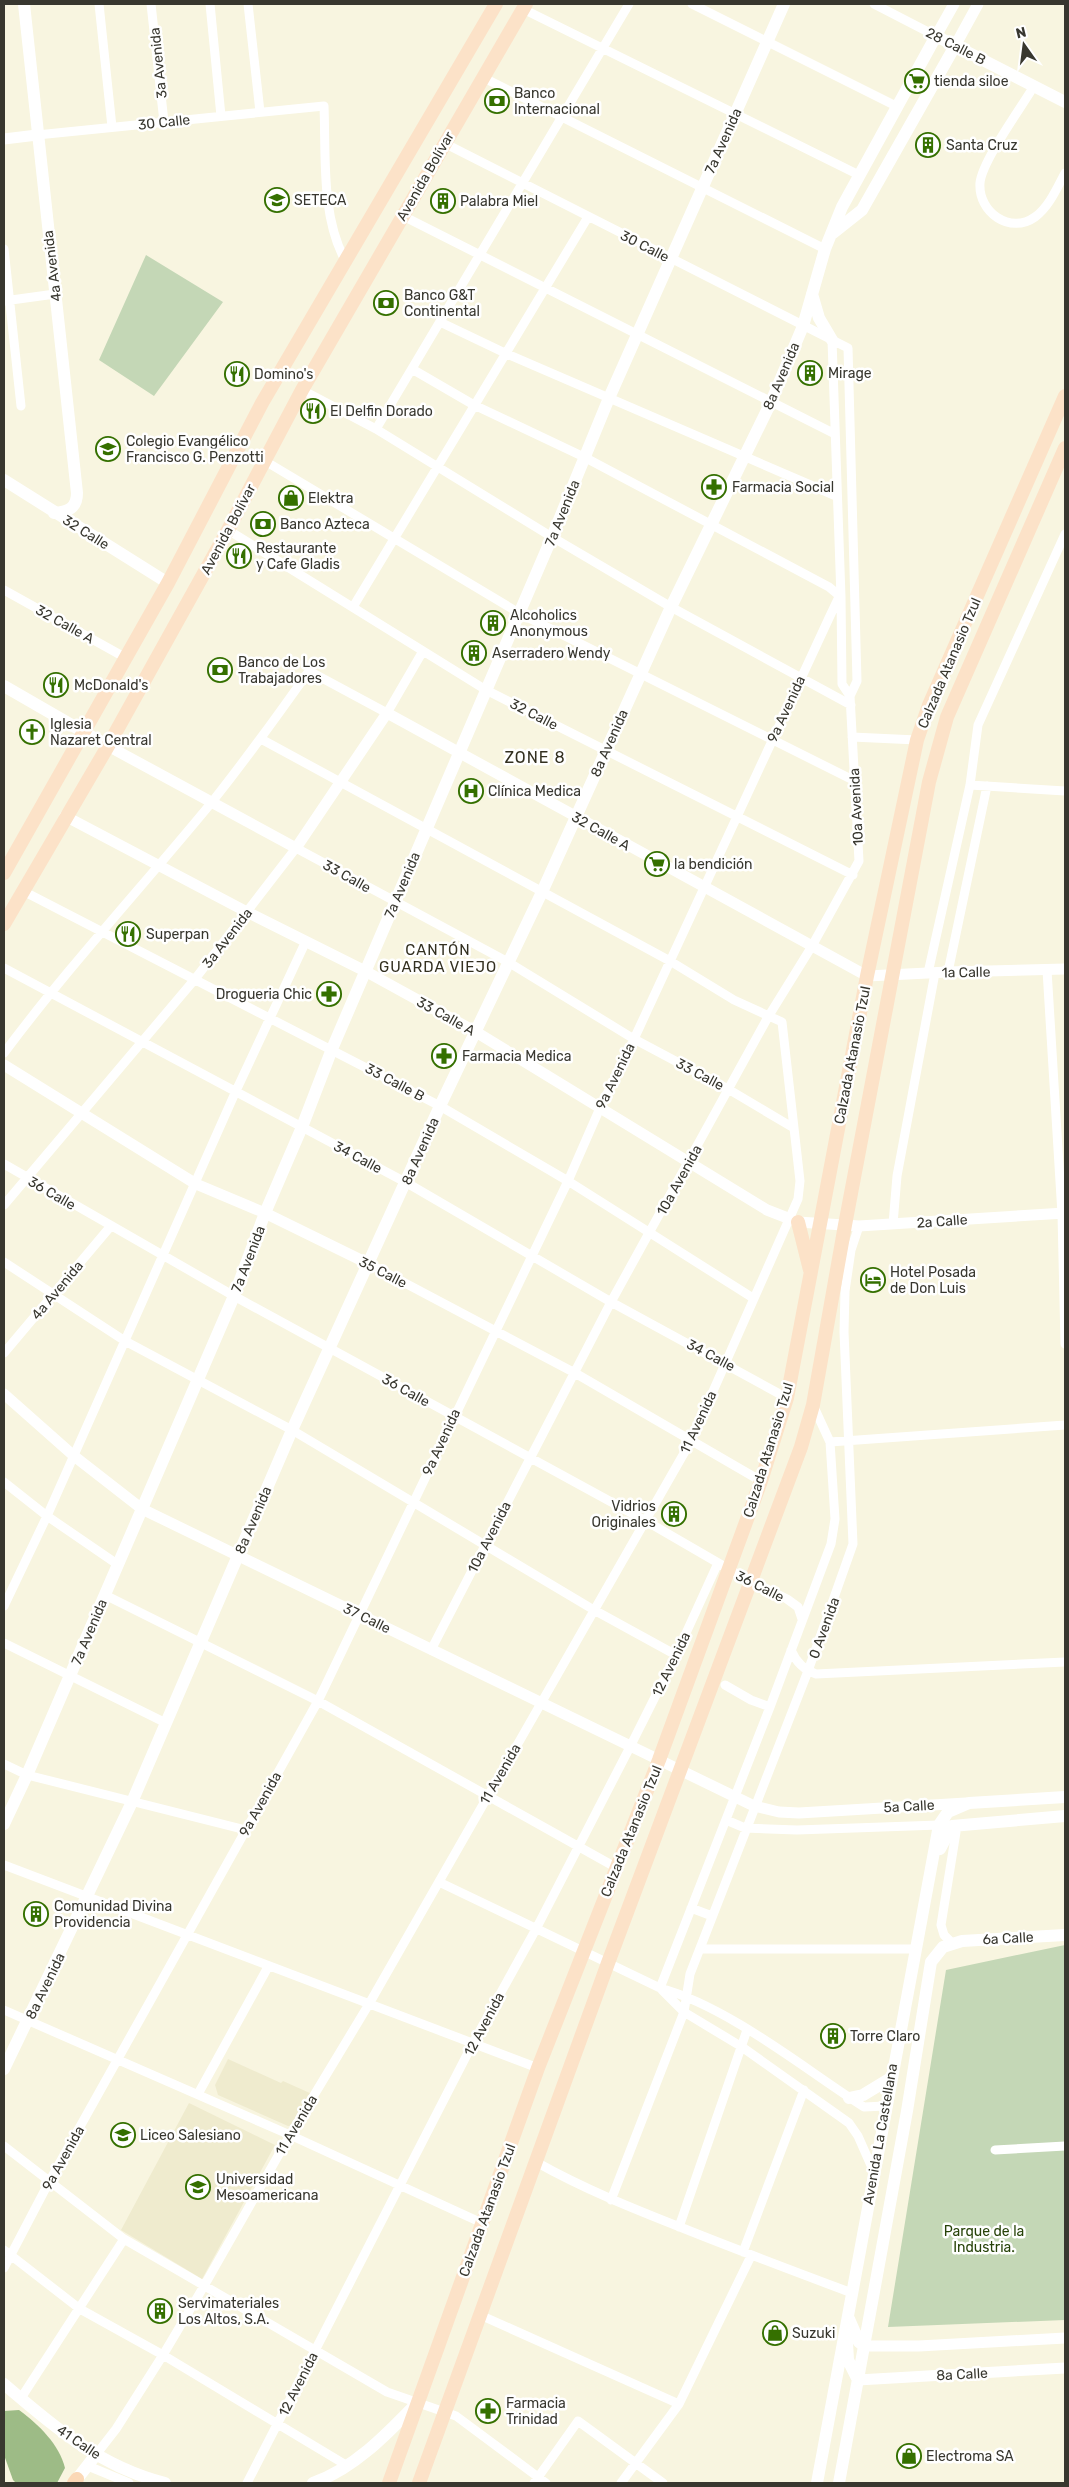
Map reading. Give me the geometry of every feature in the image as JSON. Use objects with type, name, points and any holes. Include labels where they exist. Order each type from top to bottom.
[{"type":"main road","name":"4a Avenida","points":[[24,4],[77,497],[74,506],[70,510],[54,513]]},
{"type":"main road","name":"Avenida Bolívar","points":[[4,873],[82,732],[168,583],[262,403],[496,4]]},
{"type":"main road","name":"7a Avenida","points":[[4,1824],[198,1381],[234,1296],[265,1213],[302,1128],[332,1049],[552,537],[636,335],[784,4]]},
{"type":"main road","name":"Avenida Bolívar","points":[[4,924],[108,746],[228,530],[302,390],[524,6]]},
{"type":"main road","name":"28 Calle B","points":[[936,36],[1065,102]]},
{"type":"main road","name":"8a Avenida","points":[[4,2069],[132,1802],[292,1430],[440,1106],[577,818],[671,607],[770,402],[803,326],[826,249],[842,207],[936,36]]},
{"type":"main road","points":[[833,232],[862,210],[955,46]]},
{"type":"main road","points":[[812,294],[819,318],[832,340]]},
{"type":"main road","name":"Calzada Atanasio Tzul","points":[[389,2483],[538,2068],[659,1760],[723,1566],[761,1481],[787,1398],[812,1276],[819,1223],[867,976],[917,740],[929,706],[1065,396]]},
{"type":"main road","name":"Calzada Atanasio Tzul","points":[[422,2482],[445,2412],[608,1964],[801,1447],[814,1405],[845,1225],[929,782],[947,717],[1065,448]]},
{"type":"main road","name":"32 Calle","points":[[4,480],[168,583]]},
{"type":"main road","name":"33 Calle","points":[[4,686],[108,746]]},
{"type":"main road","points":[[793,1221],[812,1276]]},
{"type":"main road","name":"5a Calle","points":[[969,1803],[1065,1797]]},
{"type":"main road","points":[[950,1829],[948,1812],[969,1803]]},
{"type":"main road","name":"5a Calle","points":[[950,1829],[1065,1816]]},
{"type":"main road","name":"Avenida La Castellana","points":[[817,2483],[890,2078],[932,1868],[950,1829]]},
{"type":"main road","name":"6a Calle","points":[[952,1943],[1065,1935]]},
{"type":"main road","name":"Avenida La Castellana","points":[[839,2483],[907,2111],[932,1962],[940,1949],[952,1943]]},
{"type":"main road","points":[[849,2098],[869,2092],[890,2078]]},
{"type":"main road","points":[[885,2106],[890,2102],[900,2101],[907,2111]]},
{"type":"main road","points":[[849,2313],[859,2342],[864,2346]]},
{"type":"main road","points":[[849,2313],[848,2360],[858,2380]]},
{"type":"main road","name":"41 Calle","points":[[4,2384],[80,2446],[92,2461],[165,2483]]},
{"type":"main road","points":[[317,2483],[346,2465],[384,2437],[417,2403]]},
{"type":"main road","name":"11 Avenida","points":[[76,2482],[92,2461]]},
{"type":"street","points":[[99,4],[112,127]]},
{"type":"street","name":"3a Avenida","points":[[151,4],[164,122]]},
{"type":"street","points":[[210,4],[221,116]]},
{"type":"street","points":[[248,4],[260,112]]},
{"type":"street","points":[[376,429],[629,4]]},
{"type":"street","points":[[692,4],[896,106]]},
{"type":"street","name":"28 Calle B","points":[[874,4],[936,36]]},
{"type":"street","name":"8a Avenida","points":[[936,36],[954,4]]},
{"type":"street","points":[[955,46],[978,4]]},
{"type":"street","points":[[524,6],[602,48],[859,175]]},
{"type":"street","points":[[482,77],[826,249]]},
{"type":"street","points":[[1034,86],[985,167],[980,184],[983,203],[992,214],[1006,223],[1023,223],[1036,217],[1048,204],[1065,173]]},
{"type":"street","name":"30 Calle","points":[[4,138],[324,106],[332,222],[337,243],[345,260]]},
{"type":"street","name":"30 Calle","points":[[444,143],[848,348]]},
{"type":"street","points":[[403,216],[544,289],[835,434]]},
{"type":"street","points":[[353,607],[393,537],[588,217]]},
{"type":"street","points":[[4,249],[7,300],[21,406]]},
{"type":"street","points":[[7,300],[55,294]]},
{"type":"street","points":[[440,322],[744,458],[836,496]]},
{"type":"street","name":"10a Avenida","points":[[832,340],[841,597],[842,684],[850,700]]},
{"type":"street","name":"10a Avenida","points":[[431,1650],[611,1302],[768,1017],[812,946],[853,875],[859,861],[850,700],[857,681],[848,348]]},
{"type":"street","points":[[412,369],[474,405],[584,457],[829,587],[841,597]]},
{"type":"street","points":[[302,390],[376,429],[552,537],[671,607],[801,678],[850,700]]},
{"type":"street","points":[[265,461],[519,613],[855,781]]},
{"type":"street","name":"32 Calle","points":[[228,530],[486,690],[853,875]]},
{"type":"street","points":[[893,1224],[897,1176],[931,973],[970,785],[978,725],[1065,534]]},
{"type":"street","name":"32 Calle A","points":[[4,590],[126,658]]},
{"type":"street","name":"9a Avenida","points":[[4,2268],[8,2253],[318,1701],[453,1416],[568,1181],[600,1108],[772,740],[838,599],[841,597]]},
{"type":"street","name":"3a Avenida","points":[[4,1205],[195,979],[296,848],[387,714],[423,651]]},
{"type":"street","name":"32 Calle A","points":[[261,739],[309,671],[867,976]]},
{"type":"street","points":[[852,737],[917,740]]},
{"type":"street","points":[[4,1054],[50,992],[212,802],[261,739],[670,961],[768,1017]]},
{"type":"street","name":"33 Calle","points":[[108,746],[508,962],[634,1038],[728,1089],[792,1127]]},
{"type":"street","points":[[970,785],[1065,791]]},
{"type":"street","points":[[948,972],[986,786]]},
{"type":"street","name":"33 Calle A","points":[[66,816],[247,912],[366,971],[476,1032],[768,1210],[793,1221],[819,1223]]},
{"type":"street","name":"33 Calle B","points":[[23,891],[103,930],[440,1106],[568,1181],[753,1298]]},
{"type":"street","points":[[4,1603],[47,1516],[235,1093],[306,941]]},
{"type":"street","name":"34 Calle","points":[[4,968],[406,1183],[611,1302],[787,1398]]},
{"type":"street","points":[[1047,970],[1063,1213],[1065,1344]]},
{"type":"street","name":"1a Calle","points":[[867,976],[948,972],[1065,970]]},
{"type":"street","name":"11 Avenida","points":[[92,2461],[116,2429],[204,2286],[290,2134],[369,2004],[692,1441],[753,1298],[793,1221],[798,1199],[800,1181],[792,1127],[782,1022],[768,1017]]},
{"type":"street","name":"35 Calle","points":[[4,1065],[196,1184],[265,1213],[369,1264],[495,1330],[574,1373],[761,1481]]},
{"type":"street","name":"36 Calle","points":[[4,1164],[163,1257],[531,1457],[752,1582],[786,1598],[798,1607],[802,1619]]},
{"type":"street","name":"2a Calle","points":[[819,1223],[859,1226],[1063,1213]]},
{"type":"street","name":"4a Avenida","points":[[4,1353],[110,1226]]},
{"type":"street","name":"0 Avenida","points":[[611,2200],[684,2012],[690,1974],[808,1671],[853,1544],[850,1439],[846,1381],[845,1291],[851,1250],[859,1226]]},
{"type":"street","points":[[4,1262],[53,1296],[125,1341],[292,1430],[594,1610],[676,1655]]},
{"type":"street","name":"37 Calle","points":[[4,1394],[74,1456],[142,1509],[239,1554],[540,1704],[754,1806]]},
{"type":"street","name":"0 Avenida","points":[[660,1988],[770,1707],[834,1532],[835,1519],[830,1442],[814,1405]]},
{"type":"street","points":[[830,1442],[850,1439],[1065,1426]]},
{"type":"street","points":[[4,1482],[47,1516],[117,1564]]},
{"type":"street","name":"12 Avenida","points":[[247,2483],[473,2043],[536,1929],[723,1566]]},
{"type":"street","points":[[105,1595],[201,1641],[318,1701],[617,1868]]},
{"type":"street","points":[[4,1643],[166,1723]]},
{"type":"street","points":[[791,1650],[794,1658],[808,1671],[816,1674],[1065,1662]]},
{"type":"street","points":[[725,1685],[752,1700],[770,1707]]},
{"type":"street","points":[[4,1764],[27,1775],[246,1830]]},
{"type":"street","name":"5a Calle","points":[[754,1806],[779,1812],[798,1813],[969,1803]]},
{"type":"street","name":"5a Calle","points":[[726,1820],[746,1828],[797,1830],[950,1829]]},
{"type":"street","points":[[950,1829],[941,1925],[944,1935],[952,1943]]},
{"type":"street","points":[[4,1865],[268,1967],[538,2068]]},
{"type":"street","points":[[439,1882],[660,1988],[686,1995],[748,2030],[864,2107],[885,2106]]},
{"type":"street","points":[[691,1908],[712,1916]]},
{"type":"street","points":[[700,1949],[916,1949]]},
{"type":"street","points":[[198,2094],[268,1967]]},
{"type":"street","points":[[660,1988],[684,2012],[742,2047],[854,2128],[874,2170]]},
{"type":"street","points":[[4,2010],[290,2134],[482,2223]]},
{"type":"street","points":[[679,2227],[748,2030]]},
{"type":"street","points":[[621,2483],[679,2404],[747,2254],[804,2090]]},
{"type":"street","points":[[4,2146],[124,2239],[387,2392],[456,2416],[536,2480],[546,2483]]},
{"type":"street","points":[[994,2150],[1065,2146]]},
{"type":"street","points":[[536,2162],[611,2200],[852,2293]]},
{"type":"street","points":[[21,2398],[124,2239]]},
{"type":"street","points":[[8,2253],[80,2309],[163,2355],[346,2465]]},
{"type":"street","points":[[480,2315],[679,2404]]},
{"type":"street","points":[[864,2346],[919,2346],[1065,2338]]},
{"type":"street","name":"8a Calle","points":[[858,2380],[1065,2368]]},
{"type":"street","points":[[536,2480],[578,2421],[663,2483]]},
{"type":"street","name":"41 Calle","points":[[92,2461],[129,2483]]},
{"type":"shaded area","points":[[228,2059],[281,2083],[283,2081],[312,2094],[295,2125],[288,2126],[218,2095],[215,2085]]},
{"type":"shaded area","name":"Universidad Mesoamericana","points":[[189,2103],[275,2145],[202,2279],[121,2230]]},
{"type":"green space","points":[[146,255],[223,302],[154,396],[99,360]]},
{"type":"green space","name":"Parque de la Industria.","points":[[1065,1945],[1065,2320],[888,2327],[946,1970]]},
{"type":"green space","points":[[19,2410],[41,2429],[58,2451],[65,2468],[57,2483],[16,2483],[13,2480],[4,2455],[4,2411]]},
{"type":"place","name":"tienda siloe","points":[[917,81]]},
{"type":"place","name":"Banco Internacional","points":[[497,101]]},
{"type":"place","name":"Santa Cruz","points":[[928,145]]},
{"type":"place","name":"SETECA","points":[[277,200]]},
{"type":"place","name":"Palabra Miel","points":[[443,201]]},
{"type":"place","name":"Banco G&T Continental","points":[[386,303]]},
{"type":"place","name":"Mirage","points":[[810,373]]},
{"type":"place","name":"Domino's","points":[[237,374]]},
{"type":"place","name":"El Delfin Dorado","points":[[313,411]]},
{"type":"place","name":"Colegio Evangélico Francisco G. Penzotti","points":[[108,449]]},
{"type":"place","name":"Farmacia Social","points":[[714,487]]},
{"type":"place","name":"Elektra","points":[[291,498]]},
{"type":"place","name":"Banco Azteca","points":[[263,524]]},
{"type":"place","name":"Restaurante y Cafe Gladis","points":[[239,556]]},
{"type":"place","name":"Alcoholics Anonymous","points":[[493,623]]},
{"type":"place","name":"Aserradero Wendy","points":[[474,653]]},
{"type":"place","name":"Banco de Los Trabajadores","points":[[220,670]]},
{"type":"place","name":"McDonald's","points":[[56,685]]},
{"type":"place","name":"Iglesia Nazaret Central","points":[[32,732]]},
{"type":"place","name":"Clínica Medica","points":[[471,791]]},
{"type":"place","name":"la bendición","points":[[657,864]]},
{"type":"place","name":"Superpan","points":[[128,934]]},
{"type":"place","name":"Drogueria Chic","points":[[329,994]]},
{"type":"place","name":"Farmacia Medica","points":[[444,1056]]},
{"type":"place","name":"Hotel Posada de Don Luis","points":[[873,1280]]},
{"type":"place","name":"Vidrios Originales","points":[[674,1514]]},
{"type":"place","name":"Comunidad Divina Providencia","points":[[36,1914]]},
{"type":"place","name":"Torre Claro","points":[[833,2036]]},
{"type":"place","name":"Liceo Salesiano","points":[[123,2135]]},
{"type":"place","name":"Universidad Mesoamericana","points":[[198,2187]]},
{"type":"place","name":"Servimateriales Los Altos, S.A.","points":[[160,2311]]},
{"type":"place","name":"Suzuki","points":[[775,2333]]},
{"type":"place","name":"Farmacia Trinidad","points":[[488,2411]]},
{"type":"place","name":"Electroma SA","points":[[909,2456]]},
{"type":"district","name":"ZONE 8","points":[[535,757]]},
{"type":"district","name":"CANTÓN GUARDA VIEJO","points":[[438,958]]}]
